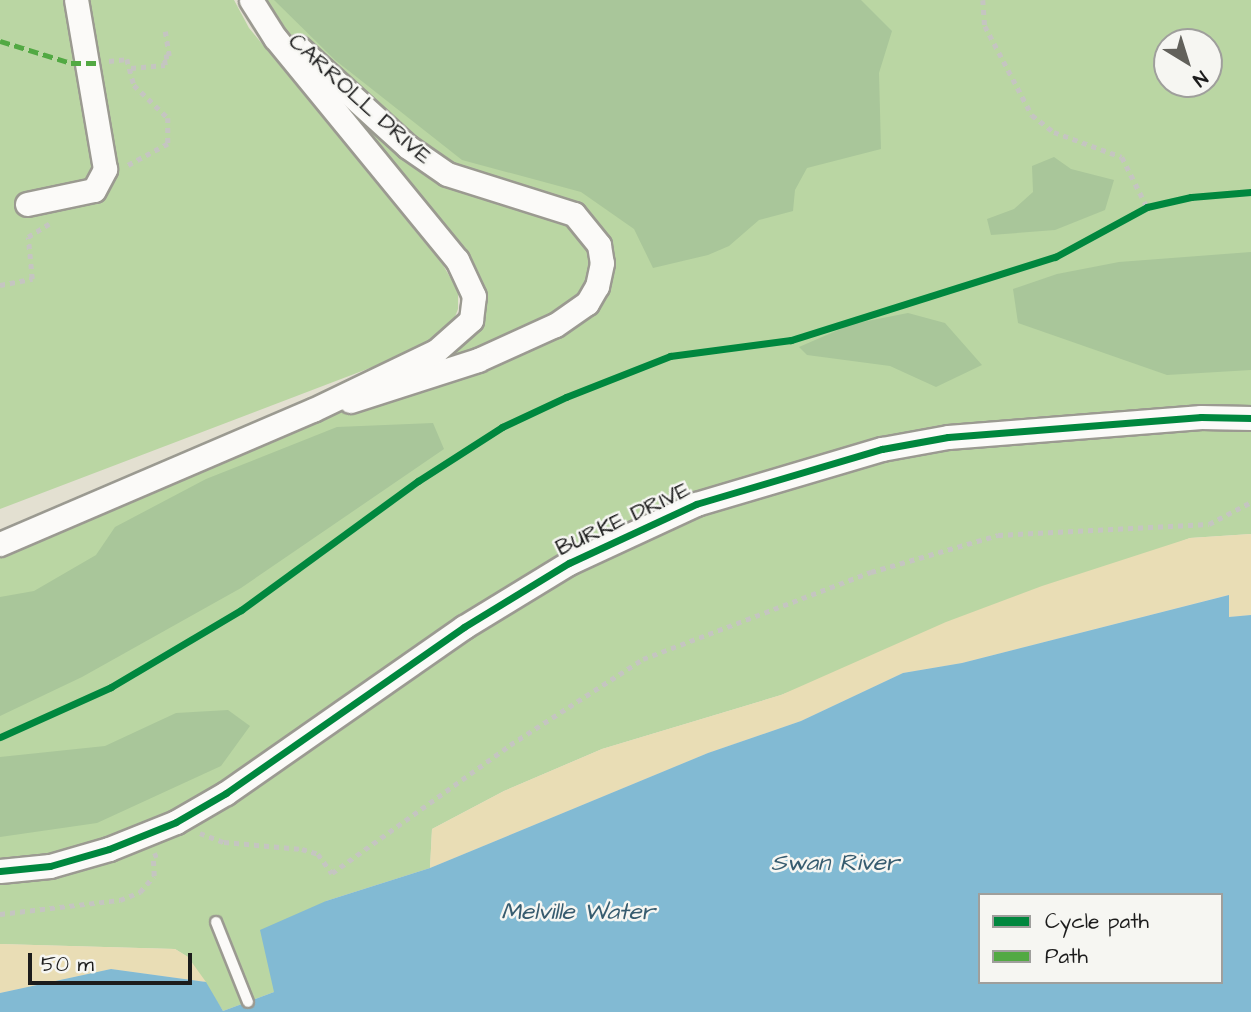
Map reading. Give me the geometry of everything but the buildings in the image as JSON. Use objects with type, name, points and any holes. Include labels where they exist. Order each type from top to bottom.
[{"type":"street","points":[[27,204],[81,195],[94,190],[105,169],[76,0]]},
{"type":"street","name":"CARROLL DRIVE","points":[[0,544],[313,410],[454,340],[471,320],[474,296],[457,260],[275,38],[251,0]]},
{"type":"street","name":"CARROLL DRIVE","points":[[257,0],[298,48],[426,162],[466,183],[574,214],[599,245],[602,263],[597,286],[587,303],[555,325],[478,360],[389,391],[313,410]]},
{"type":"street","name":"BURKE DRIVE","points":[[0,871],[50,866],[109,849],[176,822],[226,793],[475,620],[569,563],[695,504],[882,449],[948,437],[1201,417],[1251,418]]},
{"type":"lane","points":[[216,922],[247,1002]]},
{"type":"path","points":[[983,0],[990,39],[1032,115],[1054,132],[1122,157],[1147,207]]},
{"type":"path","points":[[131,68],[165,65],[164,57],[169,56],[165,31]]},
{"type":"path","points":[[1136,213],[1158,204]]},
{"type":"path","points":[[189,838],[200,832],[224,842],[302,849],[318,854],[332,873],[509,745],[643,659],[871,572],[998,535],[1209,524],[1251,502]]},
{"type":"path","points":[[0,914],[120,900],[140,892],[154,876],[153,856],[165,850]]},
{"type":"green space","points":[[0,0],[234,0],[249,28],[443,265],[458,291],[458,309],[450,330],[438,342],[0,509]]},
{"type":"green space","points":[[259,0],[1251,0],[1251,534],[1190,538],[781,695],[602,749],[504,791],[432,829],[430,868],[326,901],[274,992],[223,1011],[188,957],[175,949],[0,944],[0,538],[399,372],[482,297]]},
{"type":"green space","points":[[274,0],[861,0],[892,31],[879,73],[881,149],[807,168],[795,190],[793,211],[759,220],[729,246],[708,255],[653,268],[634,229],[581,192],[462,160],[335,60]]},
{"type":"green space","points":[[1054,157],[1071,169],[1114,180],[1105,210],[1055,230],[991,235],[987,219],[1014,209],[1033,192],[1032,166]]},
{"type":"green space","points":[[1251,252],[1251,370],[1167,375],[1018,323],[1013,289],[1057,274],[1119,262]]},
{"type":"green space","points":[[908,313],[945,323],[982,365],[936,387],[890,366],[807,355],[799,347],[852,324]]},
{"type":"green space","points":[[433,423],[444,449],[241,588],[82,677],[0,716],[0,597],[34,591],[96,555],[115,527],[206,479],[337,427]]},
{"type":"green space","points":[[228,710],[250,726],[221,766],[97,823],[0,837],[0,757],[105,746],[176,713]]},
{"type":"sand","points":[[1251,534],[1251,615],[1229,617],[1228,595],[962,663],[903,673],[801,721],[708,753],[430,868],[432,829],[504,791],[602,749],[781,695],[946,622],[1042,586],[1190,538]]},
{"type":"sand","points":[[0,944],[175,949],[188,957],[206,982],[111,969],[0,993]]},
{"type":"water","name":"Swan River","points":[[1229,595],[1229,617],[1251,615],[1251,1012],[0,1012],[0,993],[111,969],[206,982],[223,1011],[274,992],[260,930],[326,901],[430,868],[708,753],[801,721],[903,673],[962,663]]},
{"type":"marked path","points":[[0,41],[71,63],[97,63]]},
{"type":"cycle path","points":[[0,737],[111,687],[241,610],[418,481],[502,427],[566,397],[670,356],[791,340],[1055,257],[1147,207],[1191,197],[1251,192]]},
{"type":"cycle path","points":[[0,871],[50,866],[109,849],[176,822],[226,793],[464,627],[569,563],[696,504],[882,449],[948,437],[1201,417],[1251,418]]},
{"type":"water label","name":"Melville Water","points":[[578,913]]}]
